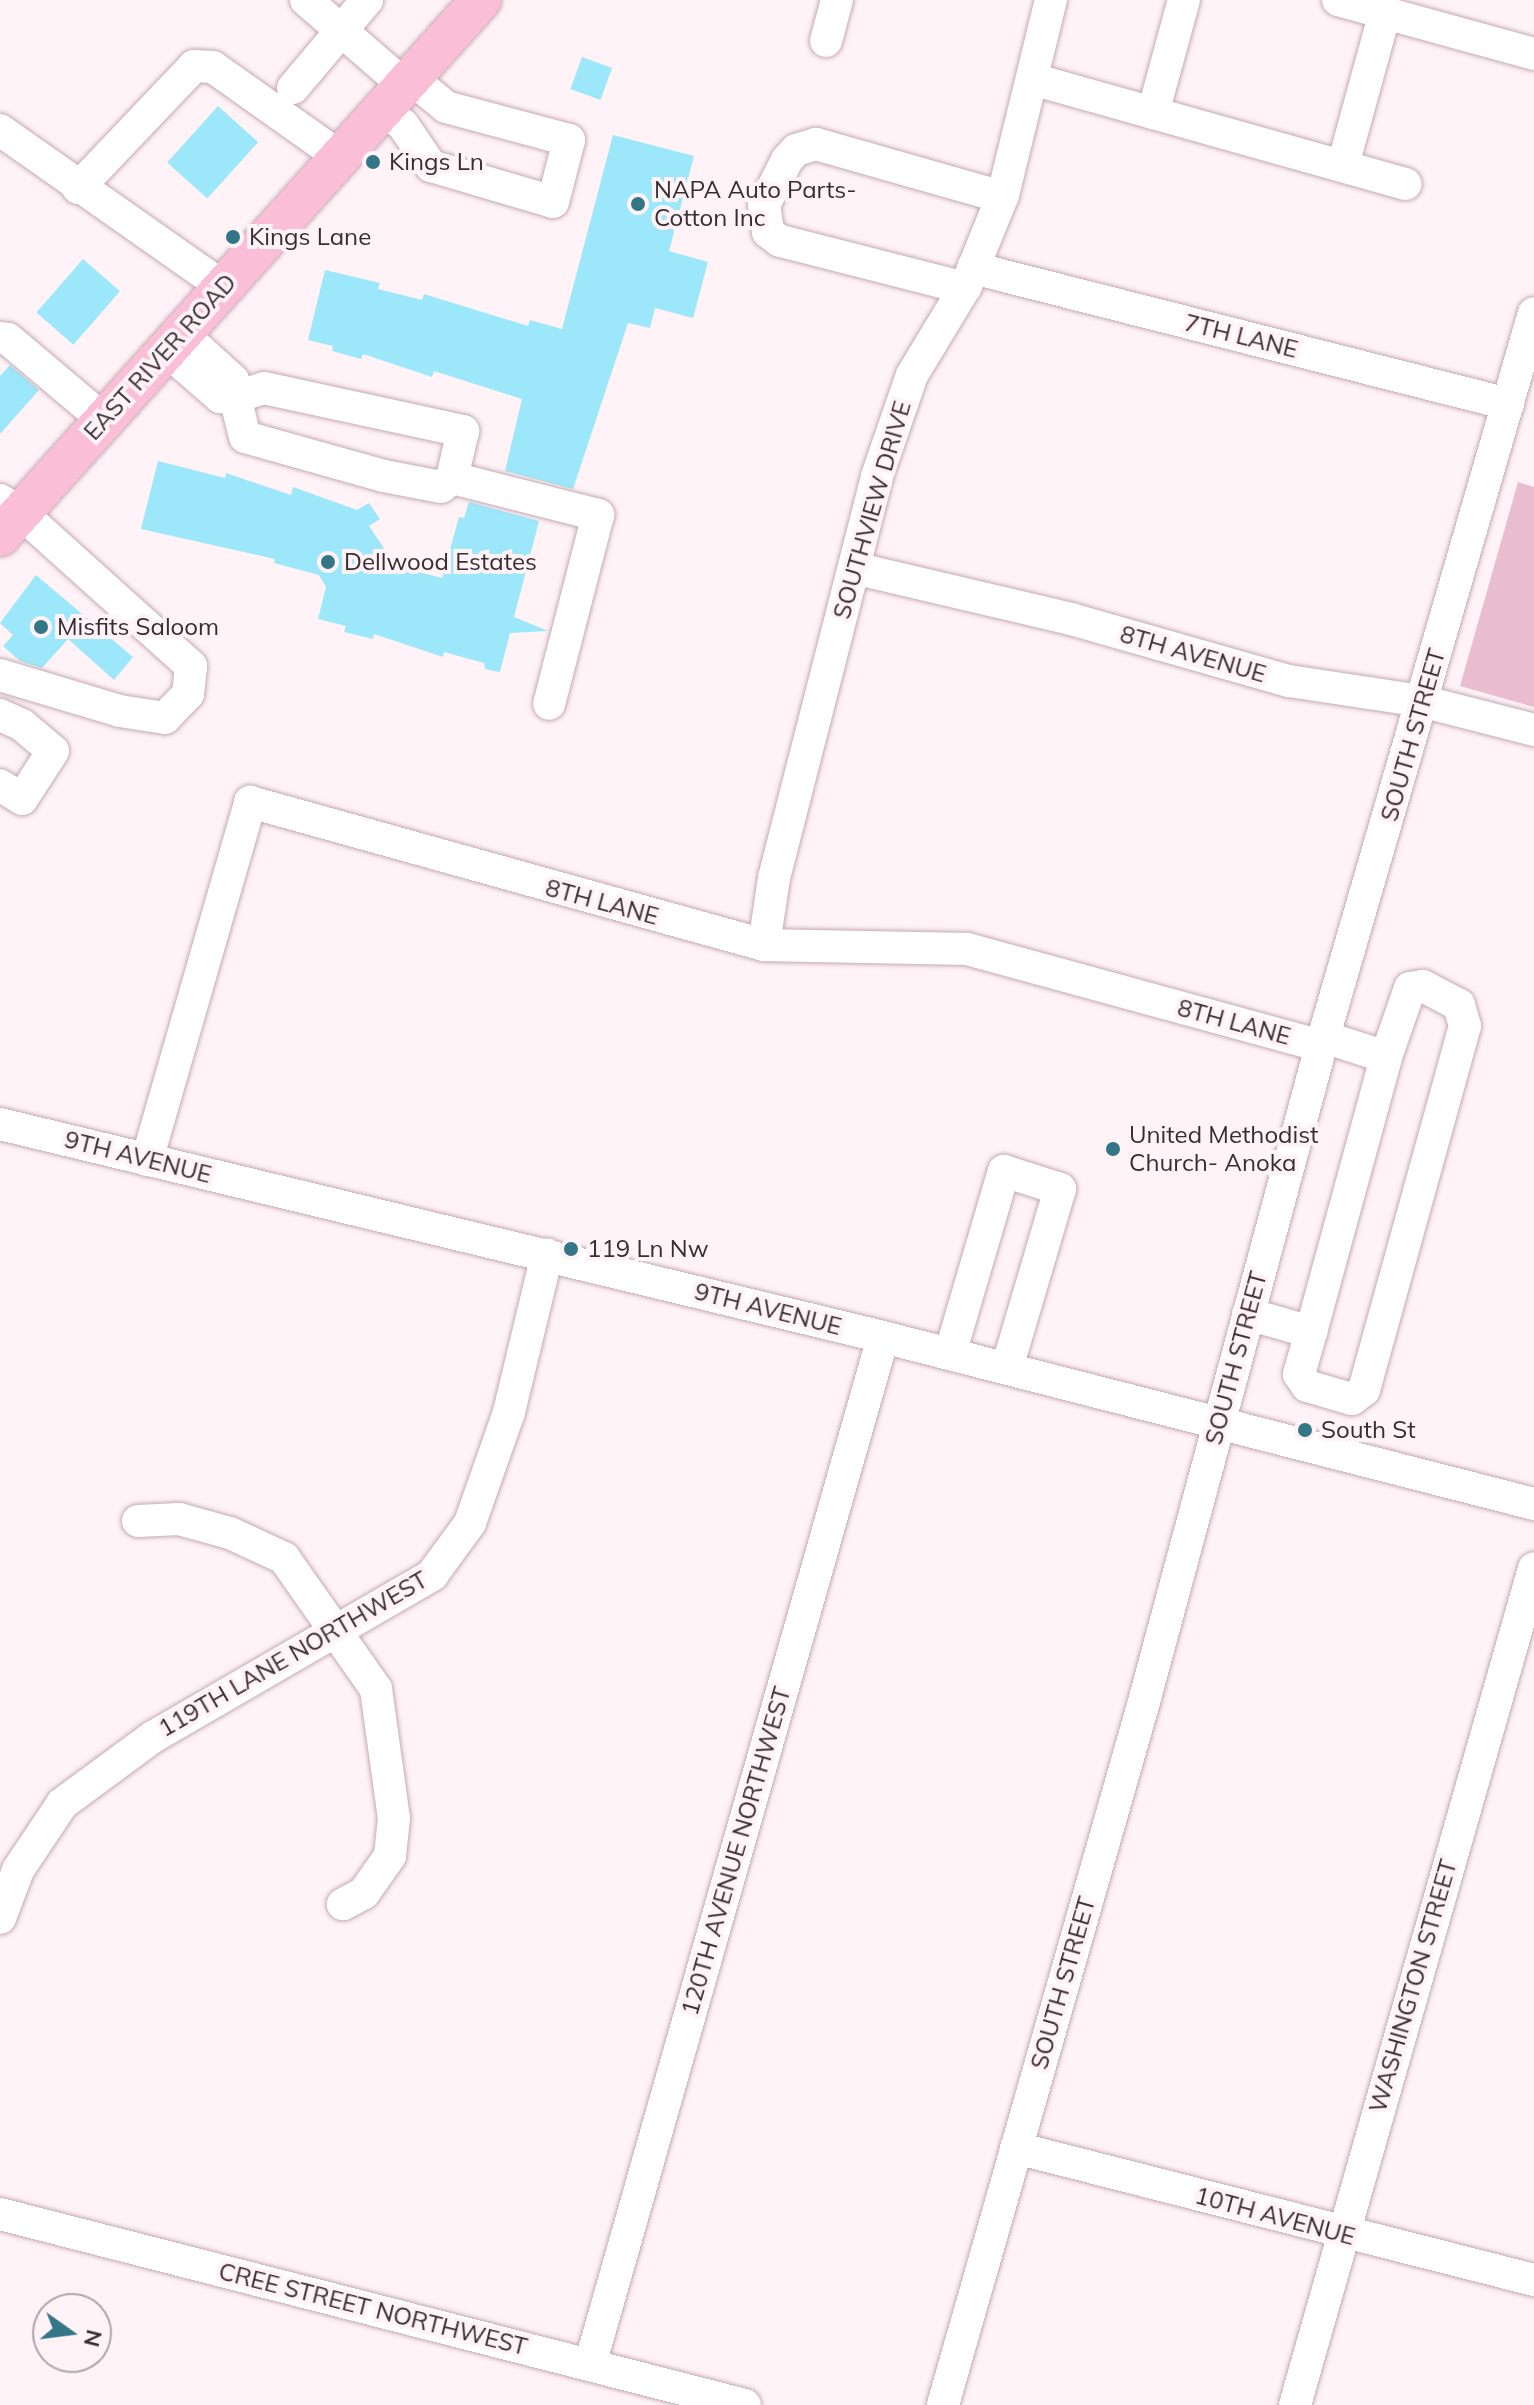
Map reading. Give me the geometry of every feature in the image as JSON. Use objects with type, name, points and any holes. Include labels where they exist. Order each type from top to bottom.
[{"type":"main road","name":"EAST RIVER ROAD","points":[[7,516],[104,420],[481,0]]},
{"type":"street","points":[[306,0],[341,30],[400,90],[446,107],[569,140],[553,202],[431,166],[403,125],[400,90]]},
{"type":"street","points":[[293,88],[367,0]]},
{"type":"street","points":[[826,41],[837,0]]},
{"type":"street","name":"SOUTHVIEW DRIVE","points":[[764,945],[774,878],[877,476],[902,400],[969,278],[1002,197],[1051,0]]},
{"type":"street","points":[[1153,113],[1184,0]]},
{"type":"street","points":[[1338,0],[1534,54]]},
{"type":"street","points":[[1343,165],[1385,13]]},
{"type":"street","points":[[78,188],[194,66],[213,67],[340,157]]},
{"type":"street","points":[[1032,79],[1406,184]]},
{"type":"street","points":[[431,166],[446,107]]},
{"type":"street","points":[[0,130],[78,188],[223,287]]},
{"type":"street","name":"7TH LANE","points":[[1002,197],[816,144],[796,150],[787,160],[764,205],[768,232],[780,241],[969,278],[1508,404]]},
{"type":"street","name":"SOUTH STREET","points":[[943,2405],[1323,1041],[1534,313]]},
{"type":"street","points":[[0,338],[8,339],[104,420]]},
{"type":"street","points":[[174,342],[233,380],[235,397],[245,437],[384,476],[441,487],[452,478],[463,431],[264,388],[235,397]]},
{"type":"street","points":[[452,478],[598,515],[549,704]]},
{"type":"street","points":[[0,675],[120,711],[165,718],[188,694],[191,666],[7,516]]},
{"type":"street","name":"8TH AVENUE","points":[[854,568],[1071,619],[1289,681],[1421,701],[1534,730]]},
{"type":"street","points":[[0,715],[22,725],[53,751],[22,799],[0,785]]},
{"type":"street","name":"8TH LANE","points":[[147,1160],[250,802],[568,894],[764,945],[967,949],[1386,1057]]},
{"type":"street","points":[[1423,986],[1459,1005],[1465,1026],[1458,1062],[1364,1390],[1352,1399],[1307,1386],[1299,1374],[1386,1057],[1410,988],[1423,986]]},
{"type":"street","name":"9TH AVENUE","points":[[0,1124],[883,1337],[1534,1504]]},
{"type":"street","points":[[950,1354],[1004,1171],[1060,1189],[1007,1368]]},
{"type":"street","name":"119TH LANE NORTHWEST","points":[[0,1918],[18,1870],[62,1804],[153,1737],[432,1575],[470,1523],[509,1412],[547,1255]]},
{"type":"street","points":[[1248,1314],[1311,1332]]},
{"type":"street","name":"120TH AVENUE NORTHWEST","points":[[590,2365],[883,1337]]},
{"type":"street","points":[[138,1521],[179,1519],[230,1533],[284,1558],[338,1629],[376,1689],[394,1818],[390,1856],[364,1893],[343,1904]]},
{"type":"street","name":"WASHINGTON STREET","points":[[1295,2405],[1341,2234],[1534,1568]]},
{"type":"street","name":"10TH AVENUE","points":[[1016,2148],[1341,2234],[1534,2280]]},
{"type":"street","name":"CREE STREET NORTHWEST","points":[[0,2214],[745,2405]]},
{"type":"shaded area","points":[[1518,482],[1534,487],[1534,707],[1460,686]]},
{"type":"building","points":[[582,57],[612,68],[600,100],[570,89]]},
{"type":"building","points":[[218,106],[258,142],[207,199],[167,162]]},
{"type":"building","points":[[613,135],[694,156],[669,251],[708,262],[693,318],[655,308],[650,328],[628,323],[573,489],[505,471],[522,399],[434,371],[432,377],[363,354],[361,359],[332,351],[333,346],[308,340],[325,270],[380,283],[378,289],[422,300],[424,294],[528,326],[530,320],[562,329]]},
{"type":"building","points":[[83,259],[120,291],[73,345],[36,313]]},
{"type":"building","points":[[10,365],[39,390],[0,434],[0,376]]},
{"type":"building","name":"Dellwood Estates","points":[[158,461],[225,478],[226,473],[291,495],[293,487],[357,510],[369,503],[380,519],[369,526],[396,566],[442,578],[459,517],[464,518],[469,502],[539,521],[514,617],[548,631],[510,633],[500,672],[485,669],[484,663],[444,652],[443,657],[374,634],[373,639],[344,632],[346,626],[318,619],[326,587],[319,575],[274,563],[275,559],[141,529]]},
{"type":"building","points":[[36,575],[133,657],[114,680],[68,639],[42,668],[20,661],[3,646],[13,635],[0,623]]},
{"type":"place","name":"Kings Ln","points":[[373,162]]},
{"type":"place","name":"NAPA Auto Parts- Cotton Inc","points":[[638,204]]},
{"type":"place","name":"Kings Lane","points":[[233,237]]},
{"type":"place","name":"Dellwood Estates","points":[[328,562]]},
{"type":"place","name":"Misfits Saloom","points":[[41,627]]},
{"type":"place","name":"United Methodist Church- Anoka","points":[[1113,1149]]},
{"type":"place","name":"119 Ln Nw","points":[[571,1249]]},
{"type":"place","name":"South St","points":[[1305,1430]]}]
